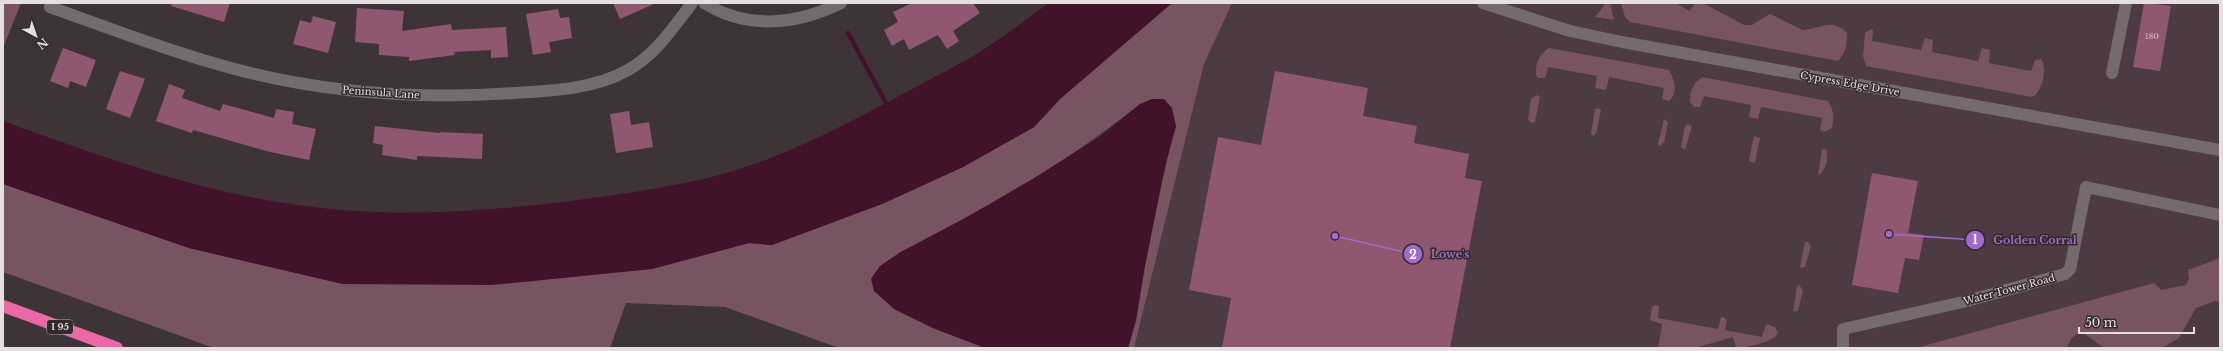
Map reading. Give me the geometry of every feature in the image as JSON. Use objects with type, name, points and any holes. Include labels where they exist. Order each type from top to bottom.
[{"type":"highway","name":"I 95","points":[[3,306],[117,348]]},
{"type":"street","name":"Peninsula Lane","points":[[50,7],[193,57],[253,74],[340,89],[411,95],[456,96],[555,89],[584,85],[611,78],[632,68],[652,52],[665,38],[692,3]]},
{"type":"street","points":[[704,3],[732,16],[770,22],[804,18],[841,3]]},
{"type":"street","name":"Cypress Edge Drive","points":[[1483,3],[1570,31],[1600,37],[2220,150]]},
{"type":"street","points":[[2112,73],[2126,3]]},
{"type":"street","name":"Water Tower Road","points":[[1843,348],[1843,329],[1963,302],[2065,274],[2070,269],[2086,187],[2220,215]]},
{"type":"shaded area","points":[[3,3],[21,3],[3,48]]},
{"type":"shaded area","points":[[1049,3],[1172,3],[1060,99],[1034,127],[963,167],[882,204],[772,245],[749,243],[652,269],[492,285],[343,284],[189,248],[3,184],[3,121],[145,170],[180,180],[253,198],[329,209],[407,213],[485,210],[562,202],[664,187],[727,173],[768,159],[825,134],[958,65],[998,40]]},
{"type":"shaded area","points":[[1172,3],[2220,3],[2220,348],[1134,348],[1204,64]]},
{"type":"shaded area","points":[[1172,3],[1232,3],[1204,64],[1134,348],[1128,348],[1136,316],[1159,195],[1176,126],[1140,104],[1112,126],[1053,166],[962,220],[899,253],[894,309],[933,328],[985,348],[839,348],[725,307],[626,303],[610,348],[214,348],[3,272],[3,184],[189,248],[343,284],[652,269],[749,243],[772,245],[882,204],[963,167],[1034,127],[1060,99]]},
{"type":"shaded area","points":[[1606,3],[1610,3],[1614,20],[1595,17]]},
{"type":"shaded area","points":[[1621,3],[1675,3],[1690,11],[1695,3],[1703,3],[1744,25],[1752,25],[1770,14],[1803,30],[1831,25],[1841,28],[1847,33],[1846,45],[1843,55],[1838,61],[1630,22],[1625,17]]},
{"type":"shaded area","points":[[1871,29],[1873,30],[1872,41],[1921,50],[1925,38],[1933,40],[1932,52],[1978,61],[1982,48],[1990,50],[1989,63],[2031,71],[2035,60],[2041,59],[2044,68],[2043,80],[2039,91],[2032,97],[1866,66],[1863,56],[1865,33]]},
{"type":"shaded area","points":[[1549,48],[1669,70],[1674,81],[1674,94],[1669,101],[1662,99],[1664,88],[1609,77],[1606,90],[1595,88],[1597,76],[1548,67],[1545,78],[1538,78],[1536,75],[1537,63],[1540,56]]},
{"type":"shaded area","points":[[1702,77],[1828,101],[1832,108],[1833,115],[1831,129],[1824,132],[1820,130],[1822,118],[1761,107],[1758,119],[1749,117],[1751,105],[1704,96],[1700,107],[1694,107],[1690,102],[1691,91],[1696,82]]},
{"type":"shaded area","points":[[1537,95],[1540,97],[1535,122],[1532,123],[1528,120],[1531,99]]},
{"type":"shaded area","points":[[1152,99],[1164,99],[1172,108],[1176,126],[1166,162],[1145,266],[1136,321],[1128,348],[985,348],[933,328],[894,309],[874,291],[871,279],[880,266],[899,253],[969,216],[1038,176],[1102,135],[1140,104]]},
{"type":"shaded area","points":[[1597,108],[1601,110],[1596,134],[1593,136],[1591,134],[1595,109]]},
{"type":"shaded area","points":[[1664,119],[1668,122],[1664,142],[1660,146],[1658,144]]},
{"type":"shaded area","points":[[1688,124],[1692,126],[1685,150],[1681,147],[1685,126]]},
{"type":"shaded area","points":[[1754,136],[1760,138],[1755,163],[1749,161]]},
{"type":"shaded area","points":[[1822,149],[1826,149],[1827,160],[1825,168],[1818,175]]},
{"type":"shaded area","points":[[1805,242],[1808,242],[1811,246],[1805,267],[1802,268],[1800,267]]},
{"type":"shaded area","points":[[2220,258],[2220,302],[2215,301],[2196,308],[2179,338],[2162,348],[2104,348],[2085,334],[2078,333],[2072,338],[2066,348],[1916,348],[2154,283],[2161,290],[2186,285],[2189,279],[2188,270]]},
{"type":"shaded area","points":[[1799,285],[1803,290],[1798,311],[1793,312],[1797,286]]},
{"type":"shaded area","points":[[1655,305],[1659,306],[1658,318],[1718,329],[1721,317],[1723,317],[1727,320],[1725,330],[1762,337],[1766,324],[1775,327],[1778,333],[1766,342],[1740,348],[1736,348],[1733,337],[1695,348],[1658,348],[1662,324],[1650,320],[1652,307]]},
{"type":"building","points":[[172,3],[230,3],[224,22],[171,6]]},
{"type":"building","points":[[613,3],[656,3],[620,19]]},
{"type":"building","points":[[912,3],[973,3],[980,13],[953,31],[959,41],[947,49],[938,35],[909,50],[904,39],[892,46],[884,30],[898,22],[893,12]]},
{"type":"building","points":[[2144,3],[2171,6],[2160,71],[2133,67]]},
{"type":"building","points":[[357,8],[404,11],[402,31],[451,24],[452,30],[506,27],[508,57],[491,58],[491,50],[454,52],[455,55],[409,61],[409,57],[379,55],[379,44],[355,42]]},
{"type":"building","points":[[558,9],[560,18],[569,17],[572,38],[549,42],[551,52],[533,55],[526,14]]},
{"type":"building","points":[[313,16],[336,22],[328,53],[293,44],[300,20],[311,23]]},
{"type":"building","points":[[63,48],[96,60],[86,87],[70,81],[68,88],[50,81]]},
{"type":"building","points":[[120,71],[145,79],[130,118],[106,109]]},
{"type":"building","points":[[1275,71],[1368,88],[1363,116],[1417,126],[1414,143],[1469,154],[1465,178],[1482,181],[1450,348],[1222,348],[1231,298],[1189,290],[1218,137],[1261,145]]},
{"type":"building","points":[[169,84],[185,90],[182,98],[220,111],[223,104],[274,118],[276,109],[294,112],[292,124],[316,129],[309,160],[270,152],[193,130],[192,133],[156,121]]},
{"type":"building","points":[[629,111],[631,125],[649,122],[653,147],[616,153],[610,114]]},
{"type":"building","points":[[375,126],[440,133],[483,134],[482,159],[417,156],[417,160],[382,155],[383,145],[373,143]]},
{"type":"building","points":[[1872,173],[1918,181],[1908,233],[1924,235],[1919,260],[1905,258],[1898,293],[1852,285]]},
{"type":"waterway","points":[[848,33],[886,103]]},
{"type":"place","name":"Golden Corral","points":[[1889,234]]},
{"type":"place","name":"Lowe's","points":[[1335,236]]}]
